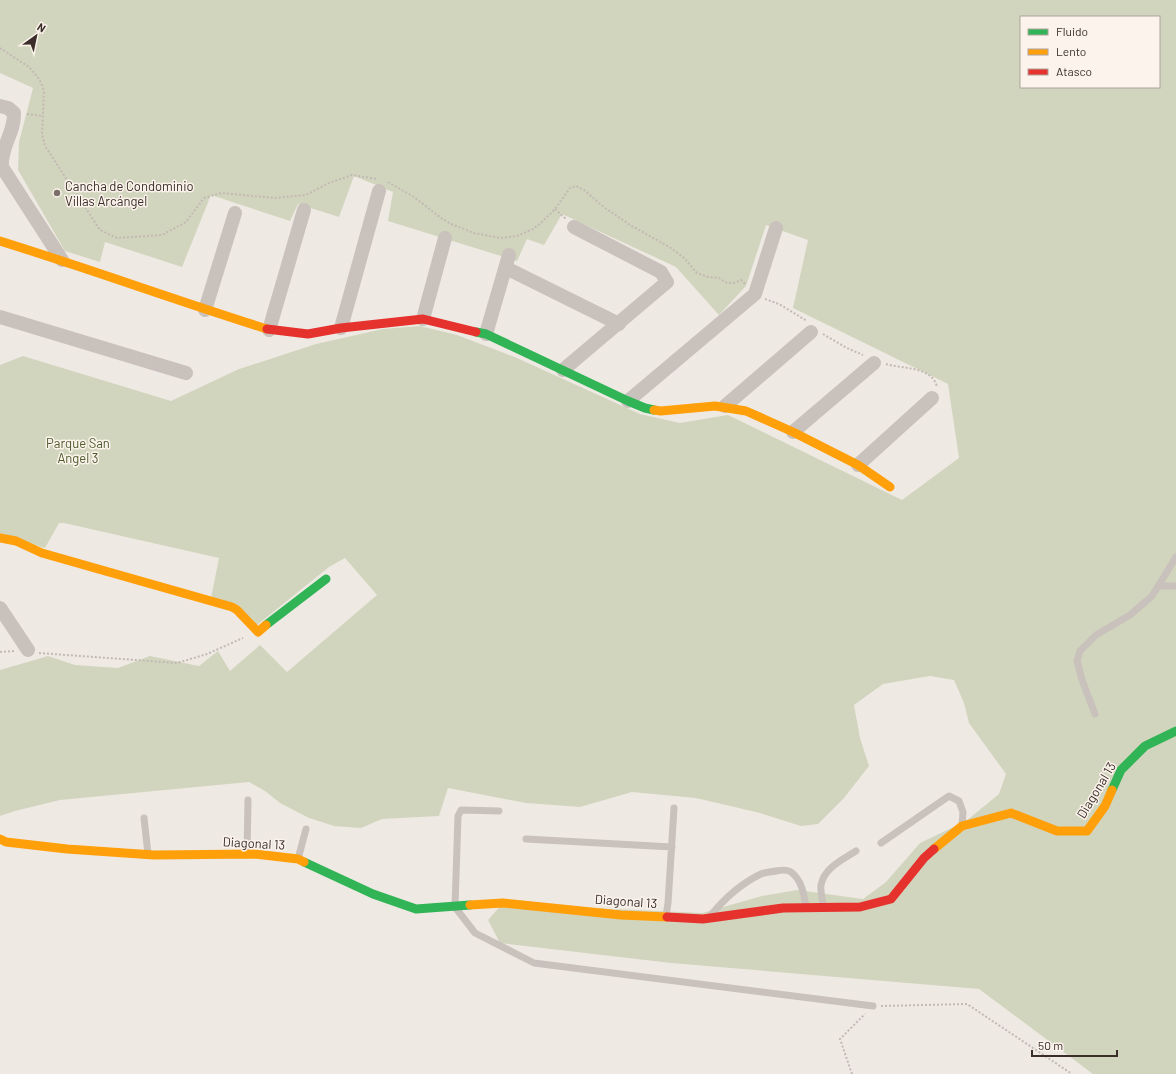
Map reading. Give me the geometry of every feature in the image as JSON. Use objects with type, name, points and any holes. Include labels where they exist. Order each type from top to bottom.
[{"type":"street","points":[[0,106],[8,108],[14,113],[14,121],[2,154],[1,161],[3,174],[62,260]]},
{"type":"street","points":[[341,328],[381,183]]},
{"type":"street","points":[[269,330],[304,210]]},
{"type":"street","points":[[205,310],[234,213]]},
{"type":"street","points":[[563,370],[667,282],[661,272],[574,227]]},
{"type":"street","points":[[628,402],[755,294],[776,228]]},
{"type":"street","points":[[423,319],[445,238]]},
{"type":"street","points":[[0,241],[62,260],[205,310],[269,330],[308,334],[341,328],[423,319],[486,334],[628,402],[645,408],[661,411],[705,406],[725,406],[756,414],[858,465],[890,487]]},
{"type":"street","points":[[486,334],[508,262],[619,324]]},
{"type":"street","points":[[2,319],[186,373]]},
{"type":"street","points":[[725,406],[813,328]]},
{"type":"street","points":[[793,432],[874,360]]},
{"type":"street","points":[[858,465],[932,398]]},
{"type":"street","points":[[0,538],[16,541],[42,553],[232,607],[237,610],[258,632],[326,579]]},
{"type":"street","points":[[0,608],[28,650]]},
{"type":"street","name":"Diagonal 13","points":[[0,839],[6,842],[148,854],[247,854],[298,859],[373,894],[416,909],[503,903],[621,915],[703,919],[783,908],[860,907],[891,899],[924,858],[962,826],[1011,813],[1057,832],[1087,831],[1105,806],[1121,770],[1145,746],[1176,731]]},
{"type":"lane","points":[[1095,714],[1076,661],[1080,651],[1096,635],[1130,615],[1152,596],[1176,557]]},
{"type":"lane","points":[[1158,586],[1176,586]]},
{"type":"lane","points":[[881,843],[949,796],[959,801],[963,812],[962,826]]},
{"type":"lane","points":[[247,854],[248,800]]},
{"type":"lane","points":[[665,917],[668,903],[674,808]]},
{"type":"lane","points":[[499,810],[461,810],[458,816],[455,907],[476,932],[534,964],[873,1006]]},
{"type":"lane","points":[[144,818],[148,854]]},
{"type":"lane","points":[[298,859],[306,829]]},
{"type":"lane","points":[[526,839],[672,847]]},
{"type":"lane","points":[[823,908],[821,887],[824,874],[833,865],[856,851]]},
{"type":"lane","points":[[709,918],[721,903],[762,873],[781,870],[789,870],[796,877],[802,888],[806,908]]},
{"type":"path","points":[[0,48],[29,67],[38,76],[44,91],[42,134],[45,146],[100,230],[117,238],[162,235],[186,222],[204,198],[221,193],[275,198],[306,194],[329,182],[352,175],[381,183],[414,197],[451,224],[474,233],[501,238],[517,236],[533,229],[555,209],[570,188],[576,186],[584,190],[605,208],[630,225],[671,248],[684,258],[697,273],[708,277],[719,278],[727,283],[734,283],[741,280],[755,294],[779,304],[822,334],[847,348],[892,366],[924,372],[937,385],[936,392],[932,398]]},
{"type":"path","points":[[14,113],[43,116]]},
{"type":"path","points":[[0,652],[28,650],[41,653],[177,663],[208,654],[258,632]]},
{"type":"path","points":[[852,1074],[840,1039],[873,1006],[967,1004],[1072,1074]]},
{"type":"green space","name":"Parque San Angel 3","points":[[0,0],[1176,0],[1176,1074],[1093,1074],[979,989],[671,963],[500,943],[488,920],[502,904],[702,913],[762,896],[797,890],[863,899],[886,882],[920,843],[966,821],[999,794],[1006,774],[969,723],[964,703],[954,680],[930,676],[883,684],[854,705],[860,738],[869,766],[844,798],[818,824],[801,826],[760,813],[696,798],[632,792],[580,807],[526,803],[448,788],[439,816],[382,819],[361,828],[334,826],[309,818],[280,803],[265,791],[249,782],[60,800],[0,816],[0,670],[48,656],[75,665],[118,668],[150,656],[199,666],[218,651],[230,671],[260,645],[287,672],[377,595],[345,558],[329,567],[257,625],[211,598],[219,558],[64,523],[59,523],[45,548],[0,534],[0,365],[23,356],[171,401],[239,369],[316,344],[383,329],[420,326],[457,335],[517,358],[640,414],[680,423],[728,415],[902,500],[959,458],[948,384],[793,308],[808,240],[766,225],[746,286],[719,315],[676,267],[562,214],[544,245],[527,239],[517,261],[388,221],[393,192],[354,176],[339,217],[298,204],[290,221],[211,195],[182,267],[105,242],[100,262],[65,251],[18,170],[19,142],[33,88],[0,73]]},
{"type":"traffic: fast","points":[[476,332],[486,334],[628,401],[654,410]]},
{"type":"traffic: fast","points":[[266,625],[326,579]]},
{"type":"traffic: fast","points":[[1112,790],[1121,770],[1145,746],[1176,731]]},
{"type":"traffic: fast","points":[[304,862],[373,894],[416,909],[470,905]]},
{"type":"traffic: slow","points":[[0,241],[267,329]]},
{"type":"traffic: slow","points":[[654,410],[661,411],[715,406],[746,411],[793,432],[858,465],[890,487]]},
{"type":"traffic: slow","points":[[0,538],[16,541],[42,553],[232,607],[237,610],[258,632],[266,625]]},
{"type":"traffic: slow","points":[[934,849],[962,826],[1011,813],[1057,831],[1087,831],[1105,806],[1112,790]]},
{"type":"traffic: slow","points":[[0,839],[6,842],[67,849],[154,855],[255,854],[298,859],[304,862]]},
{"type":"traffic: slow","points":[[470,905],[503,903],[621,915],[667,917]]},
{"type":"traffic: jam","points":[[267,329],[308,334],[341,328],[423,319],[476,332]]},
{"type":"traffic: jam","points":[[667,917],[703,919],[783,908],[860,907],[891,899],[924,858],[934,849]]},
{"type":"place","name":"Cancha de Condominio Villas Arcángel","points":[[57,193]]}]
